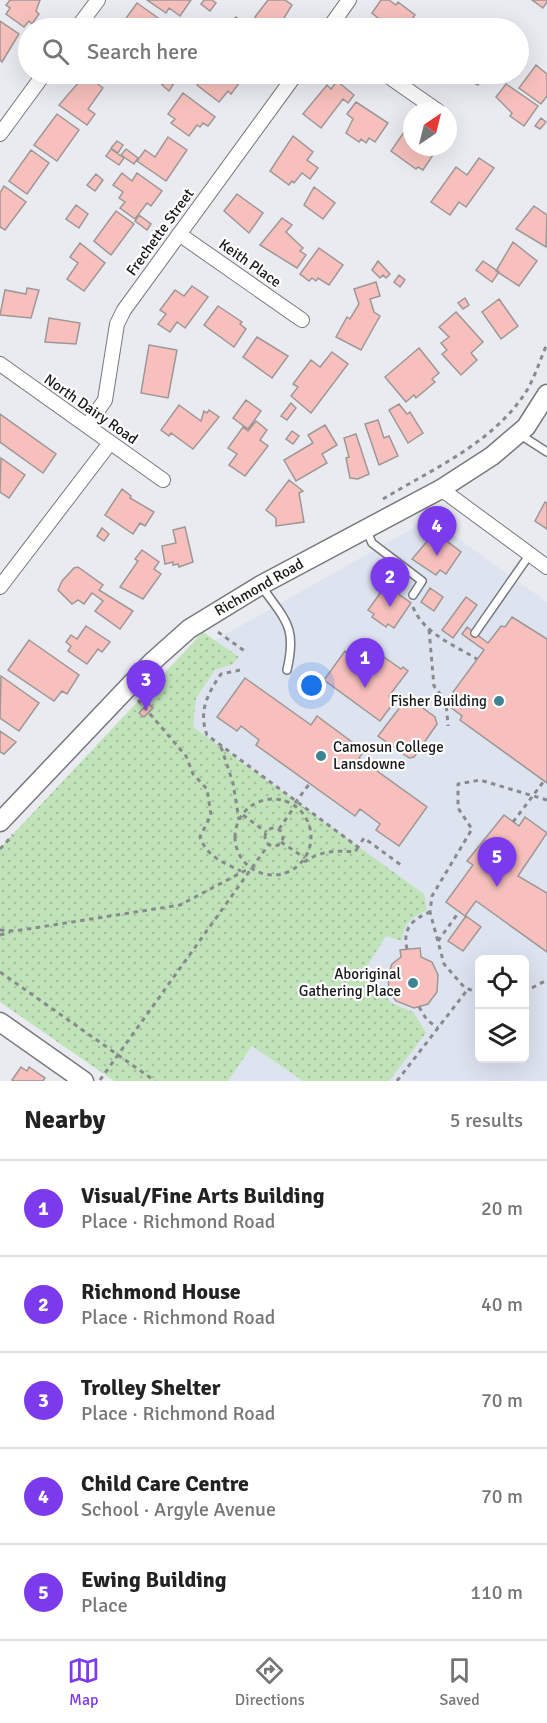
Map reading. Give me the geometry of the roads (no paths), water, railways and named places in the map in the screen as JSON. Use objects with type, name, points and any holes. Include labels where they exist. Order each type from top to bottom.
[{"type":"main road","name":"Richmond Road","points":[[0,822],[171,644],[202,621],[261,585],[364,527],[441,489],[492,456],[519,434],[536,414],[547,394]]},
{"type":"main road","points":[[0,1022],[84,1081]]},
{"type":"street","points":[[84,18],[98,0]]},
{"type":"street","points":[[336,18],[350,0]]},
{"type":"street","points":[[0,134],[37,84]]},
{"type":"street","name":"Frechette Street","points":[[87,426],[105,400],[120,317],[289,84]]},
{"type":"street","points":[[399,84],[425,102]]},
{"type":"street","name":"Keith Place","points":[[179,234],[302,320]]},
{"type":"street","name":"North Dairy Road","points":[[0,364],[163,480]]},
{"type":"street","points":[[0,587],[110,443]]},
{"type":"street","points":[[441,489],[547,567]]},
{"type":"lane","points":[[519,434],[547,452]]},
{"type":"lane","points":[[364,527],[372,543],[422,581],[413,595]]},
{"type":"lane","points":[[475,633],[530,554]]},
{"type":"lane","points":[[261,585],[289,625],[293,644],[287,670]]},
{"type":"place","name":"Child Care Centre","points":[[437,556]]},
{"type":"place","name":"Richmond House","points":[[390,607]]},
{"type":"place","name":"Visual/Fine Arts Building","points":[[365,688]]},
{"type":"place","name":"Fisher Building","points":[[499,701]]},
{"type":"place","name":"Trolley Shelter","points":[[146,710]]},
{"type":"place","name":"Camosun College Lansdowne","points":[[321,756]]},
{"type":"place","name":"Ewing Building","points":[[497,887]]},
{"type":"place","name":"Aboriginal Gathering Place","points":[[413,983]]}]
